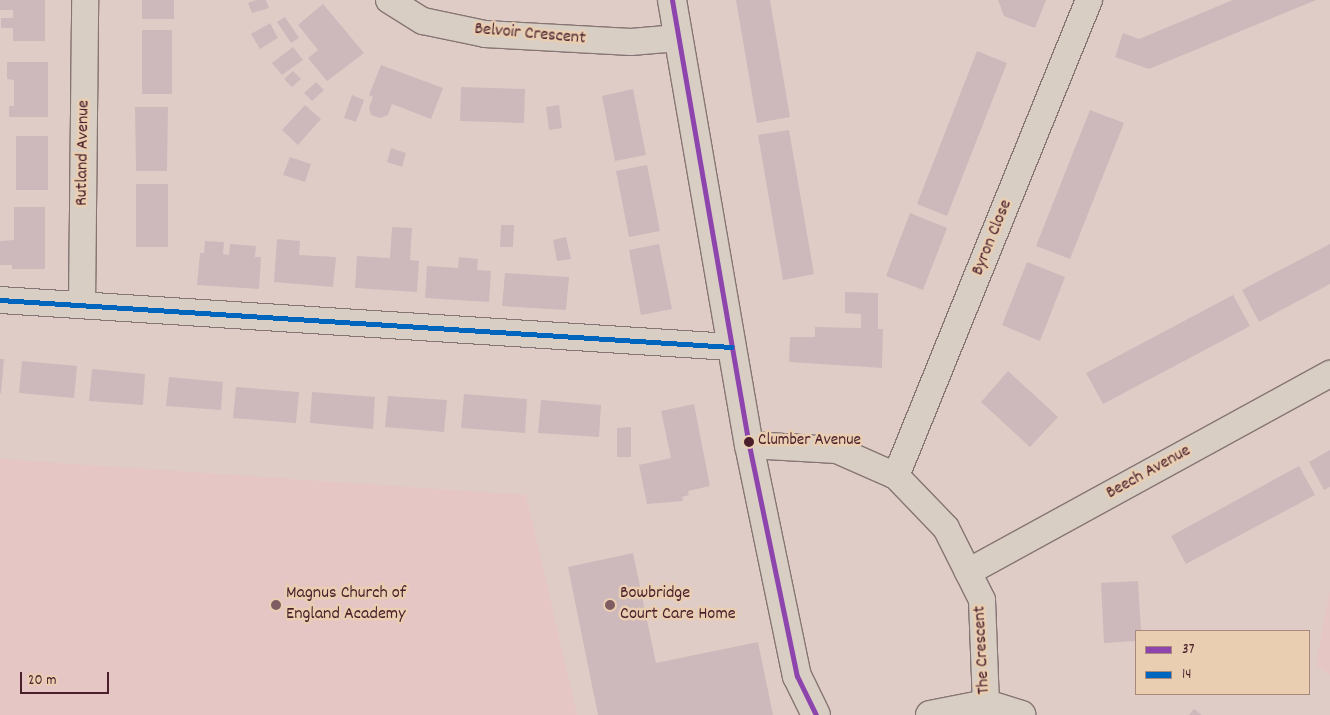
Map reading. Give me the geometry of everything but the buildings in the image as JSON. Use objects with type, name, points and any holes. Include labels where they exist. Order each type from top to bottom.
[{"type":"street","name":"Rutland Avenue","points":[[82,306],[85,0]]},
{"type":"street","name":"Belvoir Crescent","points":[[389,0],[423,21],[485,34],[631,42],[678,38]]},
{"type":"street","points":[[672,0],[749,444],[797,676],[816,715]]},
{"type":"street","name":"Byron Close","points":[[896,476],[1089,0]]},
{"type":"street","points":[[0,300],[731,347]]},
{"type":"street","name":"Beech Avenue","points":[[968,572],[1330,374]]},
{"type":"street","name":"The Crescent","points":[[749,444],[837,450],[896,476],[946,528],[982,600],[986,704]]},
{"type":"street","points":[[930,715],[986,704],[1021,715]]},
{"type":"shaded area","name":"Magnus Church of England Academy","points":[[0,459],[526,495],[577,715],[0,715]]},
{"type":"shaded area","points":[[1330,590],[1330,675],[1316,665]]},
{"type":"transit line","name":"37","points":[[672,0],[749,445],[797,676],[816,715]]},
{"type":"transit line","name":"14","points":[[0,300],[731,347]]},
{"type":"place","name":"Clumber Avenue","points":[[749,442]]},
{"type":"place","name":"Magnus Church of England Academy","points":[[276,605]]},
{"type":"place","name":"Bowbridge Court Care Home","points":[[610,605]]}]
